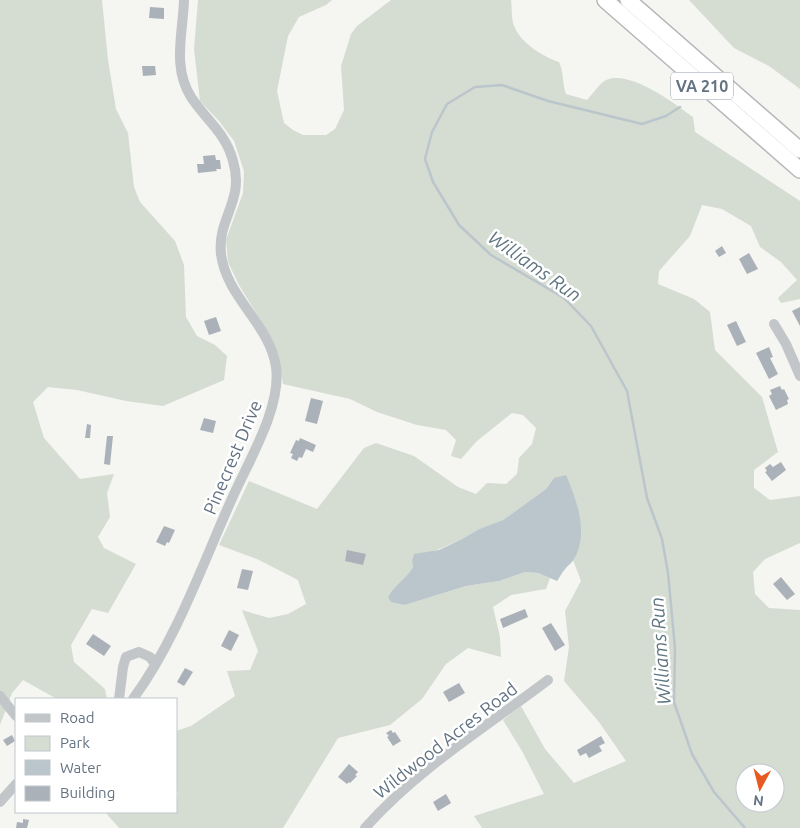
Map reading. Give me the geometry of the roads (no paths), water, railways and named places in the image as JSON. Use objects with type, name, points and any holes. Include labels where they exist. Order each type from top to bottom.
[{"type":"highway","name":"VA 210","points":[[605,0],[800,170]]},
{"type":"highway","name":"VA 210","points":[[628,0],[800,150]]},
{"type":"street","name":"Pinecrest Drive","points":[[134,698],[155,664],[203,567],[234,493],[266,425],[272,409],[277,376],[270,346],[232,285],[221,256],[222,233],[236,192],[236,172],[225,140],[191,97],[181,73],[179,48],[184,0]]},
{"type":"street","points":[[774,324],[786,344],[800,376]]},
{"type":"street","points":[[119,698],[126,657],[139,652],[150,657],[155,664]]},
{"type":"street","name":"Wildwood Acres Road","points":[[365,828],[381,810],[418,777],[548,680]]},
{"type":"street","points":[[0,696],[15,715]]},
{"type":"street","points":[[0,802],[15,785]]},
{"type":"water","points":[[566,475],[580,517],[581,539],[574,559],[557,581],[538,573],[525,572],[499,581],[466,586],[405,605],[391,602],[388,597],[413,567],[414,554],[439,550],[479,529],[503,520],[546,489],[554,478]]},
{"type":"waterway","name":"Williams Run","points":[[680,107],[666,116],[642,124],[548,101],[502,85],[475,87],[447,104],[432,132],[425,159],[433,182],[459,225],[491,255],[564,298],[591,326],[627,391],[647,498],[662,539],[668,573],[675,648],[674,702],[692,754],[714,792],[745,828]]}]
